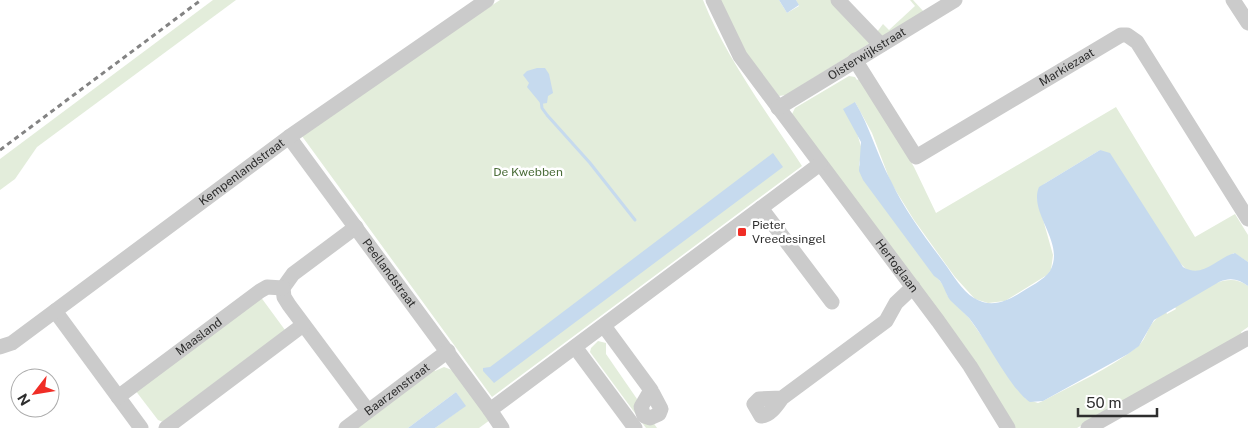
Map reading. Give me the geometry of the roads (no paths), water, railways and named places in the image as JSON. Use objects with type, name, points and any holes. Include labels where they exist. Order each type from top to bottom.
[{"type":"street","name":"Kempenlandstraat","points":[[0,348],[12,343],[289,137],[486,0]]},
{"type":"street","points":[[713,0],[740,56],[778,108]]},
{"type":"street","points":[[838,0],[881,45]]},
{"type":"street","name":"Oisterwijkstraat","points":[[778,108],[955,0]]},
{"type":"street","points":[[1233,0],[1248,23]]},
{"type":"street","name":"Markiezaat","points":[[855,60],[916,157],[1121,35],[1127,35],[1138,42],[1248,220]]},
{"type":"street","name":"Hertoglaan","points":[[778,108],[970,366],[1008,428]]},
{"type":"street","name":"Peellandstraat","points":[[289,137],[448,351],[502,428]]},
{"type":"street","points":[[490,410],[820,164]]},
{"type":"street","points":[[761,208],[832,302]]},
{"type":"street","points":[[356,227],[293,274],[283,288],[284,297],[303,325],[368,412]]},
{"type":"street","name":"Maasland","points":[[118,397],[260,291],[267,287],[283,288]]},
{"type":"street","points":[[782,398],[886,321],[896,303],[913,287]]},
{"type":"street","points":[[55,311],[141,428]]},
{"type":"street","points":[[166,428],[303,325]]},
{"type":"street","points":[[604,326],[651,390]]},
{"type":"street","points":[[1088,428],[1248,338]]},
{"type":"street","points":[[575,347],[635,428]]},
{"type":"street","name":"Baarzenstraat","points":[[346,428],[448,351]]},
{"type":"water","points":[[779,0],[796,0],[799,5],[787,13]]},
{"type":"water","points":[[545,68],[549,74],[553,93],[548,96],[547,103],[541,104],[527,87],[529,83],[523,75],[527,71]]},
{"type":"water","points":[[855,102],[886,171],[909,213],[962,287],[980,301],[998,303],[1009,299],[1040,280],[1050,271],[1054,260],[1053,250],[1051,239],[1038,207],[1039,187],[1100,150],[1110,153],[1183,267],[1197,271],[1235,253],[1248,262],[1248,286],[1234,279],[1219,282],[1154,320],[1139,346],[1128,354],[1043,401],[1030,402],[1015,388],[975,326],[950,300],[940,281],[934,276],[863,180],[859,171],[861,142],[843,109]]},
{"type":"water","points":[[773,153],[783,167],[494,383],[483,371],[483,368],[490,367]]},
{"type":"water","points":[[456,392],[466,406],[435,428],[408,428]]},
{"type":"waterway","points":[[541,100],[542,108],[547,115],[590,163],[635,220]]},
{"type":"railway","points":[[0,150],[201,0]]},
{"type":"place","name":"Pieter Vreedesingel","points":[[742,232]]},
{"type":"park label","name":"De Kwebben","points":[[528,172]]}]
